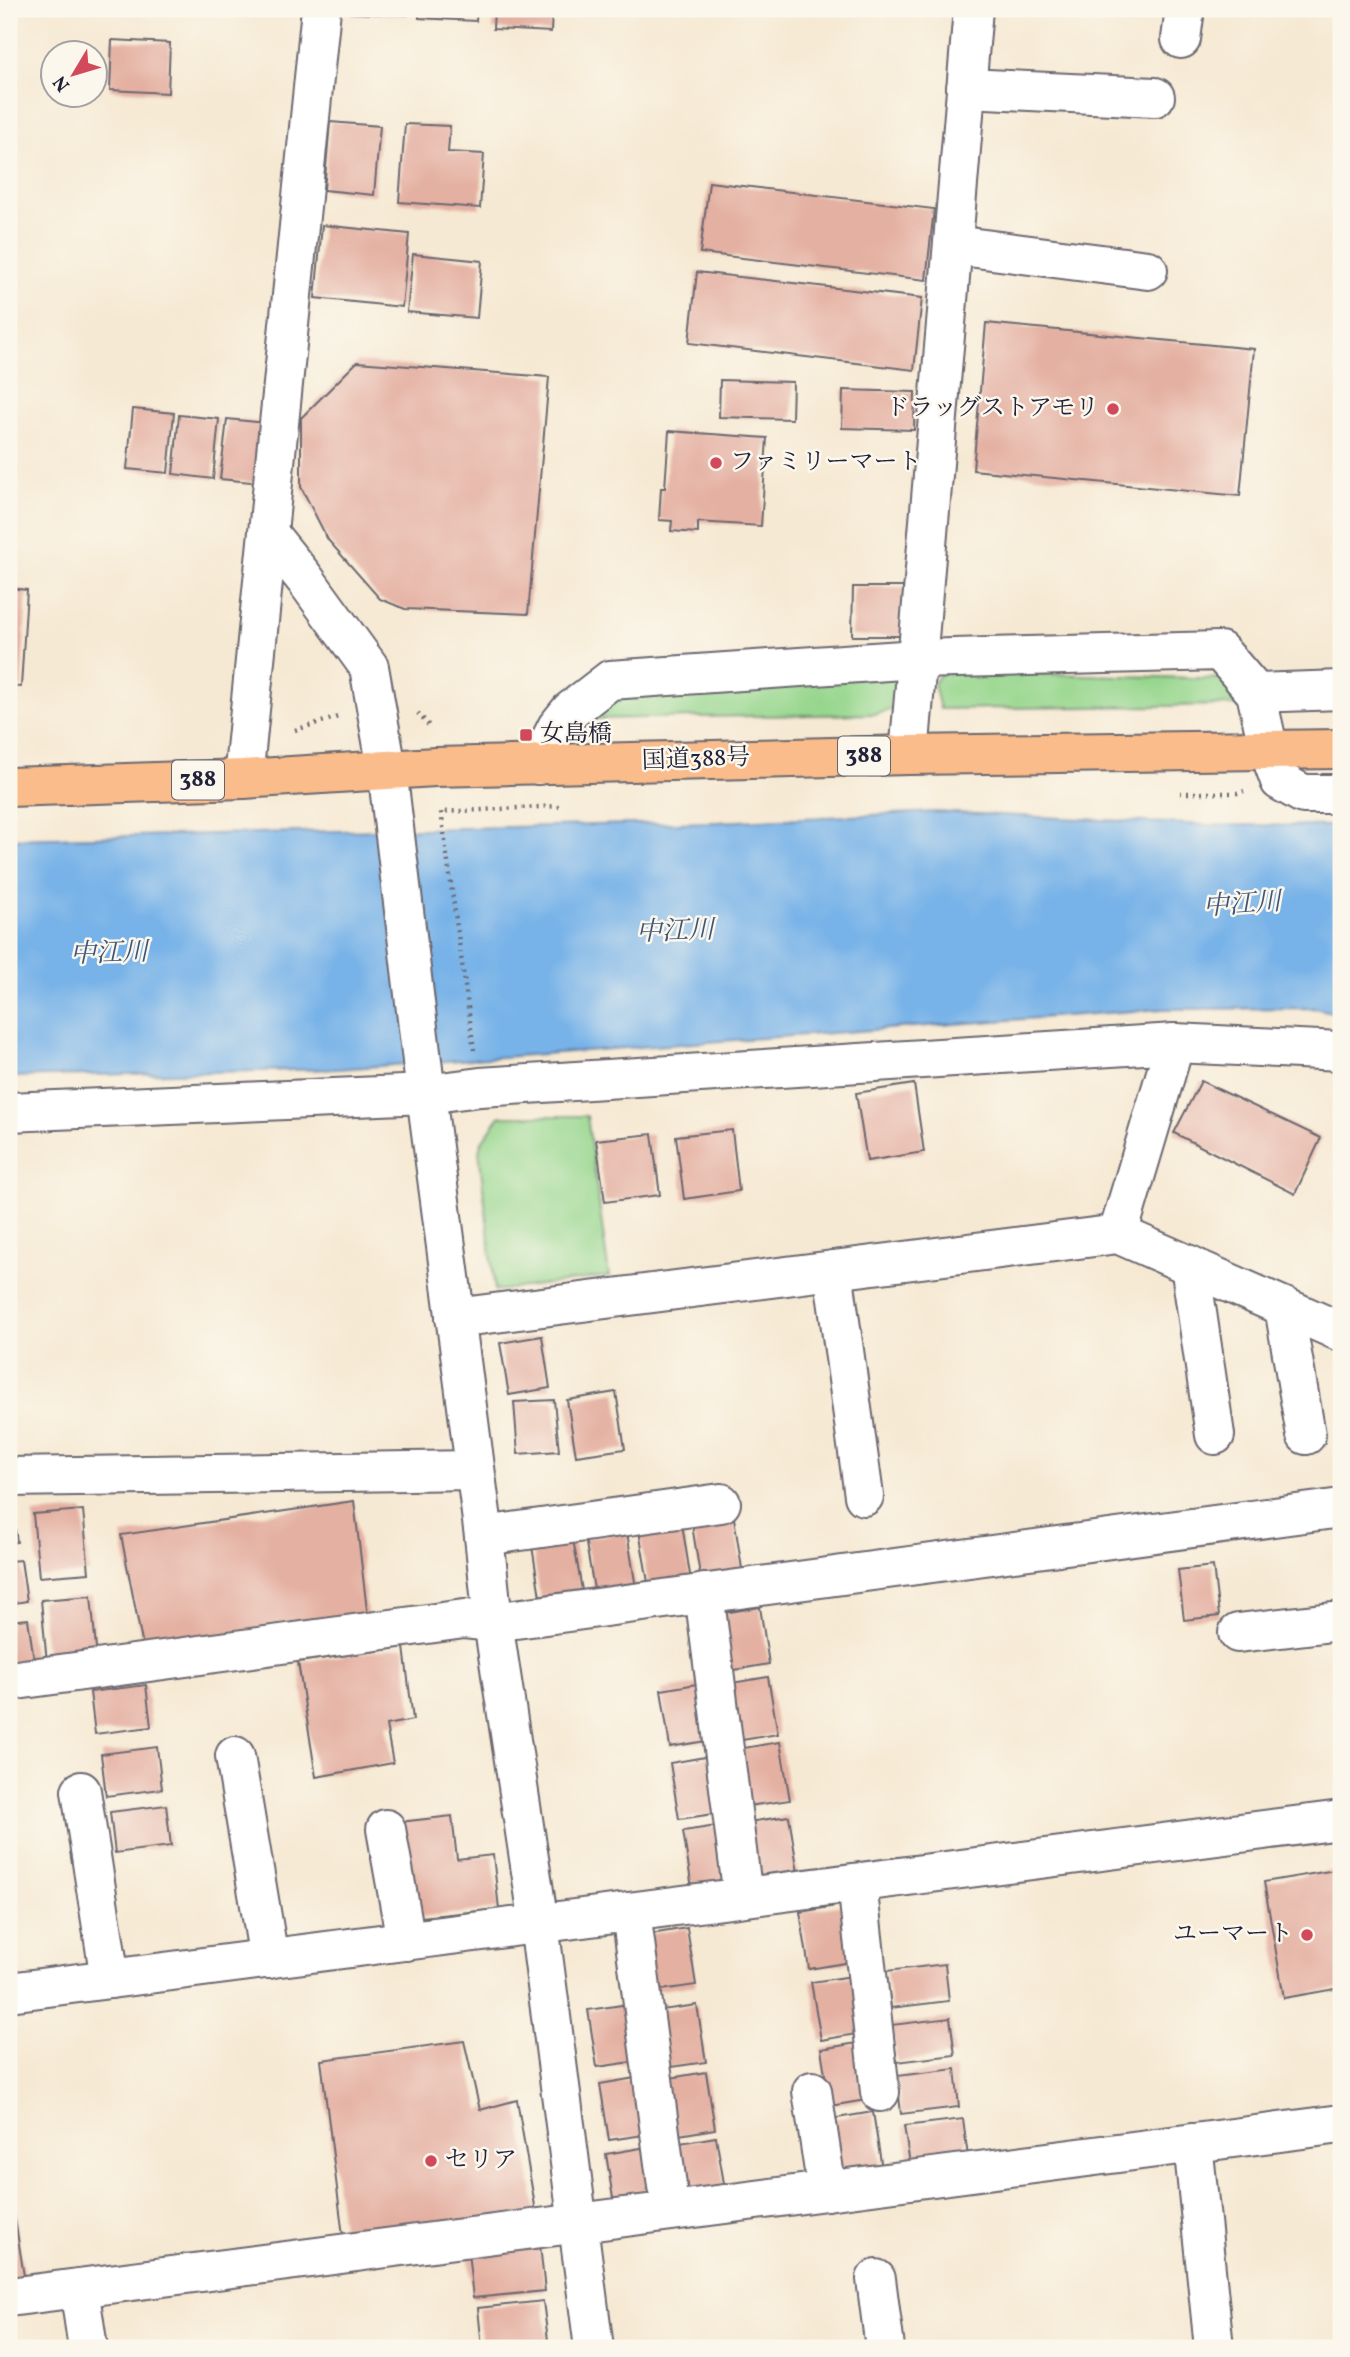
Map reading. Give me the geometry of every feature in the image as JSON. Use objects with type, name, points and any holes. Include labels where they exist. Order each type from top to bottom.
[{"type":"highway","name":"国道388号","points":[[9,787],[243,779],[387,769],[909,755],[1341,749]]},
{"type":"street","points":[[243,779],[321,9]]},
{"type":"street","points":[[909,755],[973,9]]},
{"type":"street","points":[[966,88],[1155,97]]},
{"type":"street","points":[[953,245],[1148,270]]},
{"type":"street","points":[[268,533],[369,667],[387,769],[493,1622],[540,1924],[594,2348]]},
{"type":"street","points":[[538,765],[557,727],[570,711],[610,680],[917,659],[1220,652],[1256,693],[1269,751],[1280,781],[1303,794],[1341,794]]},
{"type":"street","points":[[1256,693],[1341,690]]},
{"type":"street","points":[[1118,1234],[1175,1043]]},
{"type":"street","points":[[9,1112],[425,1082],[494,1086],[1175,1043],[1341,1051]]},
{"type":"street","points":[[455,1318],[1118,1234],[1341,1332]]},
{"type":"street","points":[[1190,1265],[1215,1435]]},
{"type":"street","points":[[833,1270],[864,1496]]},
{"type":"street","points":[[1284,1307],[1306,1435]]},
{"type":"street","points":[[9,1477],[474,1470]]},
{"type":"street","points":[[484,1536],[721,1503]]},
{"type":"street","points":[[9,1681],[464,1619],[493,1622],[1341,1508]]},
{"type":"street","points":[[704,1593],[743,1897]]},
{"type":"street","points":[[1238,1633],[1341,1621]]},
{"type":"street","points":[[235,1756],[269,1959]]},
{"type":"street","points":[[81,1791],[110,1979]]},
{"type":"street","points":[[9,1992],[1341,1820]]},
{"type":"street","points":[[386,1829],[406,1941]]},
{"type":"street","points":[[857,1883],[880,2092]]},
{"type":"street","points":[[631,1912],[667,2186]]},
{"type":"street","points":[[812,2091],[827,2191]]},
{"type":"street","points":[[9,2297],[1341,2124]]},
{"type":"street","points":[[1193,2143],[1214,2348]]},
{"type":"street","points":[[876,2279],[886,2348]]},
{"type":"street","points":[[79,2288],[88,2348]]},
{"type":"path","points":[[295,730],[342,716]]},
{"type":"path","points":[[441,812],[476,1061]]},
{"type":"green space","points":[[888,670],[899,689],[893,709],[875,714],[589,719],[628,690]]},
{"type":"green space","points":[[942,671],[1229,679],[1236,705],[940,709],[934,684]]},
{"type":"green space","points":[[500,1116],[587,1116],[609,1276],[495,1291],[479,1151],[481,1143]]},
{"type":"water","name":"中江川","points":[[936,812],[1208,825],[1341,826],[1341,1014],[1314,1008],[1162,1009],[338,1069],[9,1077],[9,839],[716,822]]},
{"type":"building","points":[[350,9],[408,9],[408,15],[350,13]]},
{"type":"building","points":[[419,9],[477,9],[476,21],[419,18]]},
{"type":"building","points":[[494,9],[552,9],[551,32],[493,29]]},
{"type":"building","points":[[112,40],[170,43],[168,93],[110,90]]},
{"type":"building","points":[[330,122],[380,126],[374,195],[324,190]]},
{"type":"building","points":[[405,124],[450,126],[448,152],[484,154],[480,208],[399,202]]},
{"type":"building","points":[[709,182],[934,209],[926,280],[700,253]]},
{"type":"building","points":[[322,225],[409,234],[402,307],[315,298]]},
{"type":"building","points":[[413,254],[482,261],[477,318],[407,312]]},
{"type":"building","points":[[697,272],[922,298],[914,370],[689,343]]},
{"type":"building","name":"ドラッグストアモリ","points":[[986,323],[1254,349],[1240,496],[973,470]]},
{"type":"building","points":[[357,362],[549,377],[528,614],[405,609],[380,599],[328,540],[301,487],[301,418]]},
{"type":"building","points":[[720,380],[793,382],[792,419],[719,417]]},
{"type":"building","points":[[843,390],[915,392],[914,430],[842,428]]},
{"type":"building","points":[[133,409],[174,413],[168,473],[127,469]]},
{"type":"building","points":[[179,415],[219,419],[213,479],[173,474]]},
{"type":"building","points":[[227,419],[267,423],[261,483],[220,479]]},
{"type":"building","name":"ファミリーマート","points":[[669,431],[767,438],[761,526],[698,522],[698,533],[671,531],[672,521],[659,520],[661,488],[665,488]]},
{"type":"building","points":[[853,587],[903,587],[902,636],[852,636]]},
{"type":"building","points":[[9,588],[27,590],[21,687],[9,686]]},
{"type":"building","points":[[1201,1081],[1321,1138],[1295,1194],[1174,1133]]},
{"type":"building","points":[[914,1084],[924,1152],[867,1161],[856,1093]]},
{"type":"building","points":[[732,1130],[739,1191],[684,1199],[676,1136]]},
{"type":"building","points":[[652,1134],[660,1195],[605,1202],[596,1140]]},
{"type":"building","points":[[542,1336],[550,1388],[509,1395],[500,1343]]},
{"type":"building","points":[[616,1392],[625,1449],[576,1456],[567,1400]]},
{"type":"building","points":[[554,1400],[559,1451],[518,1454],[514,1402]]},
{"type":"building","points":[[9,1501],[17,1542],[9,1543]]},
{"type":"building","points":[[354,1501],[368,1619],[144,1652],[121,1535]]},
{"type":"building","points":[[83,1510],[89,1573],[39,1577],[33,1514]]},
{"type":"building","points":[[734,1518],[743,1575],[701,1581],[692,1525]]},
{"type":"building","points":[[682,1524],[691,1581],[649,1588],[639,1531]]},
{"type":"building","points":[[627,1532],[636,1588],[595,1595],[585,1538]]},
{"type":"building","points":[[573,1539],[583,1596],[541,1603],[532,1546]]},
{"type":"building","points":[[21,1560],[27,1601],[9,1604],[9,1561]]},
{"type":"building","points":[[1213,1566],[1219,1616],[1184,1620],[1178,1570]]},
{"type":"building","points":[[91,1596],[97,1659],[47,1663],[41,1600]]},
{"type":"building","points":[[760,1607],[769,1664],[728,1671],[718,1614]]},
{"type":"building","points":[[28,1619],[34,1660],[9,1663],[9,1621]]},
{"type":"building","points":[[404,1647],[413,1720],[386,1725],[393,1763],[316,1777],[298,1662]]},
{"type":"building","points":[[768,1677],[778,1734],[736,1741],[726,1684]]},
{"type":"building","points":[[703,1683],[712,1740],[670,1747],[661,1690]]},
{"type":"building","points":[[146,1685],[151,1727],[95,1734],[90,1692]]},
{"type":"building","points":[[780,1742],[790,1800],[748,1806],[738,1749]]},
{"type":"building","points":[[157,1747],[162,1789],[106,1796],[101,1754]]},
{"type":"building","points":[[711,1756],[721,1813],[679,1819],[670,1763]]},
{"type":"building","points":[[166,1805],[171,1846],[115,1853],[110,1812]]},
{"type":"building","points":[[452,1816],[457,1859],[493,1855],[499,1909],[411,1918],[400,1822]]},
{"type":"building","points":[[789,1816],[798,1873],[757,1879],[748,1822]]},
{"type":"building","points":[[724,1825],[733,1882],[692,1888],[683,1831]]},
{"type":"building","name":"ユーマート","points":[[1341,1869],[1341,1988],[1284,1998],[1264,1882]]},
{"type":"building","points":[[842,1905],[851,1962],[809,1969],[800,1912]]},
{"type":"building","points":[[687,1928],[696,1985],[654,1991],[645,1935]]},
{"type":"building","points":[[945,1964],[949,2001],[891,2008],[886,1971]]},
{"type":"building","points":[[853,1976],[862,2033],[821,2040],[811,1982]]},
{"type":"building","points":[[629,2004],[639,2061],[597,2067],[588,2010]]},
{"type":"building","points":[[697,2005],[706,2062],[664,2068],[655,2011]]},
{"type":"building","points":[[950,2018],[955,2055],[897,2062],[891,2025]]},
{"type":"building","name":"セリア","points":[[464,2041],[480,2110],[517,2100],[536,2212],[343,2236],[321,2060]]},
{"type":"building","points":[[863,2042],[872,2099],[830,2106],[821,2049]]},
{"type":"building","points":[[955,2069],[959,2107],[901,2114],[897,2076]]},
{"type":"building","points":[[706,2072],[715,2129],[673,2136],[664,2079]]},
{"type":"building","points":[[641,2077],[651,2134],[609,2140],[600,2084]]},
{"type":"building","points":[[873,2112],[882,2169],[840,2176],[831,2119]]},
{"type":"building","points":[[963,2119],[968,2157],[910,2164],[904,2126]]},
{"type":"building","points":[[716,2137],[726,2195],[684,2202],[674,2144]]},
{"type":"building","points":[[647,2147],[657,2204],[615,2211],[606,2154]]},
{"type":"building","points":[[9,2181],[24,2276],[9,2278]]},
{"type":"building","points":[[540,2245],[545,2291],[473,2298],[468,2252]]},
{"type":"building","points":[[543,2301],[549,2348],[482,2348],[478,2308]]},
{"type":"place","name":"ドラッグストアモリ","points":[[1113,409]]},
{"type":"place","name":"ファミリーマート","points":[[716,463]]},
{"type":"place","name":"女島橋","points":[[526,735]]},
{"type":"place","name":"ユーマート","points":[[1307,1935]]},
{"type":"place","name":"セリア","points":[[431,2161]]}]
